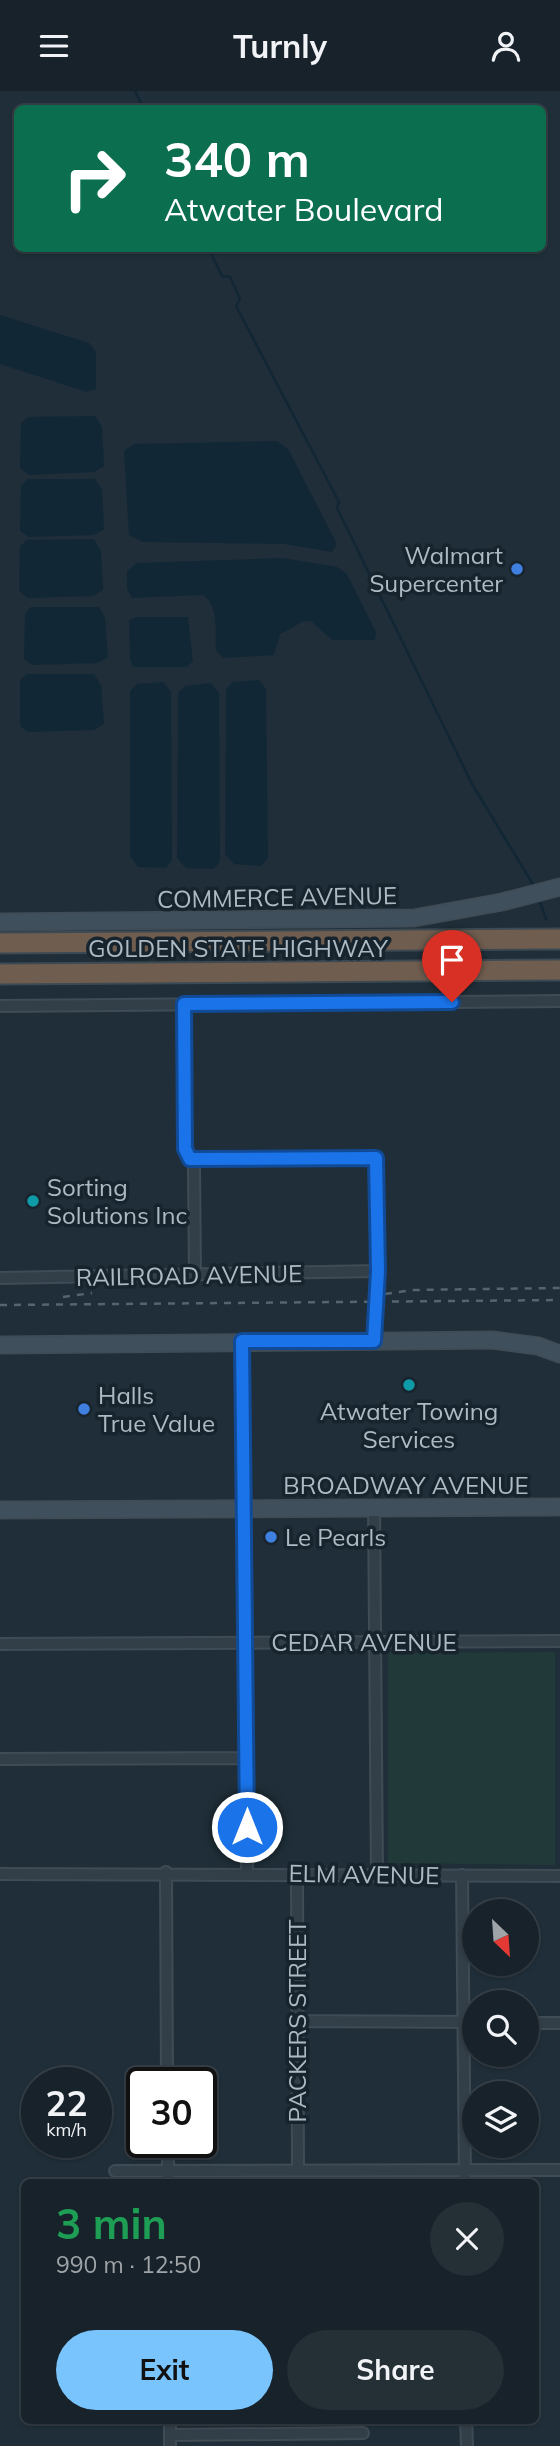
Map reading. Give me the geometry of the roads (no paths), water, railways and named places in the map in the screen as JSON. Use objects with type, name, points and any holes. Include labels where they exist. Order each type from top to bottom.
[{"type":"highway","name":"GOLDEN STATE HIGHWAY","points":[[0,943],[560,939]]},
{"type":"highway","name":"GOLDEN STATE HIGHWAY","points":[[0,974],[560,970]]},
{"type":"street","name":"COMMERCE AVENUE","points":[[0,922],[414,918],[522,897],[557,885]]},
{"type":"street","points":[[0,1006],[560,1001]]},
{"type":"street","points":[[184,1004],[185,1149],[194,1166],[195,1277]]},
{"type":"street","points":[[190,1159],[376,1158],[378,1271],[374,1341]]},
{"type":"street","name":"RAILROAD AVENUE","points":[[0,1278],[195,1277],[378,1271]]},
{"type":"street","points":[[0,1345],[492,1340],[538,1346],[560,1354]]},
{"type":"street","points":[[242,1341],[247,1873]]},
{"type":"street","name":"BROADWAY AVENUE","points":[[0,1510],[560,1507]]},
{"type":"street","points":[[374,1508],[377,1874]]},
{"type":"street","name":"CEDAR AVENUE","points":[[0,1644],[560,1641]]},
{"type":"street","points":[[0,1759],[247,1758]]},
{"type":"street","points":[[166,1872],[167,2067]]},
{"type":"street","name":"ELM AVENUE","points":[[0,1874],[166,1872],[560,1876]]},
{"type":"street","name":"PACKERS STREET","points":[[297,1873],[298,2169]]},
{"type":"street","points":[[462,1875],[467,1990]]},
{"type":"street","points":[[297,2021],[462,2022]]},
{"type":"street","points":[[539,2023],[560,2023]]},
{"type":"street","points":[[465,2179],[468,2067]]},
{"type":"street","points":[[168,2158],[168,2179]]},
{"type":"street","points":[[115,2171],[560,2170]]},
{"type":"street","points":[[466,2424],[467,2446]]},
{"type":"street","points":[[170,2441],[363,2433]]},
{"type":"water","points":[[0,315],[89,343],[96,352],[96,389],[87,392],[0,364]]},
{"type":"water","points":[[95,416],[102,427],[104,466],[94,472],[29,475],[20,468],[21,423],[28,417]]},
{"type":"water","points":[[277,441],[288,449],[337,544],[332,552],[284,544],[143,542],[129,535],[124,451],[134,444]]},
{"type":"water","points":[[28,479],[95,479],[102,490],[104,529],[94,535],[29,537],[20,531],[21,486]]},
{"type":"water","points":[[94,539],[101,551],[103,590],[93,596],[28,598],[19,591],[20,546],[27,540]]},
{"type":"water","points":[[283,558],[337,567],[347,574],[376,632],[375,640],[332,640],[311,621],[302,622],[280,634],[274,655],[223,658],[216,651],[212,606],[203,595],[132,598],[127,589],[127,571],[137,563]]},
{"type":"water","points":[[31,607],[99,607],[105,618],[108,657],[98,663],[32,665],[24,659],[25,614]]},
{"type":"water","points":[[136,617],[188,617],[193,661],[187,667],[133,667],[130,659],[129,620]]},
{"type":"water","points":[[27,674],[94,674],[101,685],[104,724],[94,730],[28,732],[20,726],[20,680]]},
{"type":"water","points":[[259,680],[266,689],[268,858],[261,866],[234,864],[225,854],[226,689],[233,682]]},
{"type":"water","points":[[163,682],[171,691],[172,860],[166,868],[138,867],[130,856],[130,691],[137,684]]},
{"type":"water","points":[[211,683],[219,693],[220,861],[214,869],[186,868],[177,858],[178,693],[185,686]]},
{"type":"waterway","points":[[135,91],[142,105]]},
{"type":"waterway","points":[[210,252],[222,276],[230,277],[240,299],[236,306],[339,502],[337,508],[472,784],[534,886]]},
{"type":"waterway","points":[[539,899],[546,919]]},
{"type":"railway","points":[[385,1294],[412,1290],[560,1288]]},
{"type":"railway","points":[[63,1297],[92,1293]]},
{"type":"railway","points":[[0,1305],[560,1300]]},
{"type":"place","name":"Walmart Supercenter","points":[[517,569]]},
{"type":"place","name":"Sorting Solutions Inc","points":[[33,1201]]},
{"type":"place","name":"Atwater Towing Services","points":[[409,1385]]},
{"type":"place","name":"Halls True Value","points":[[84,1409]]},
{"type":"place","name":"Le Pearls","points":[[271,1537]]}]
